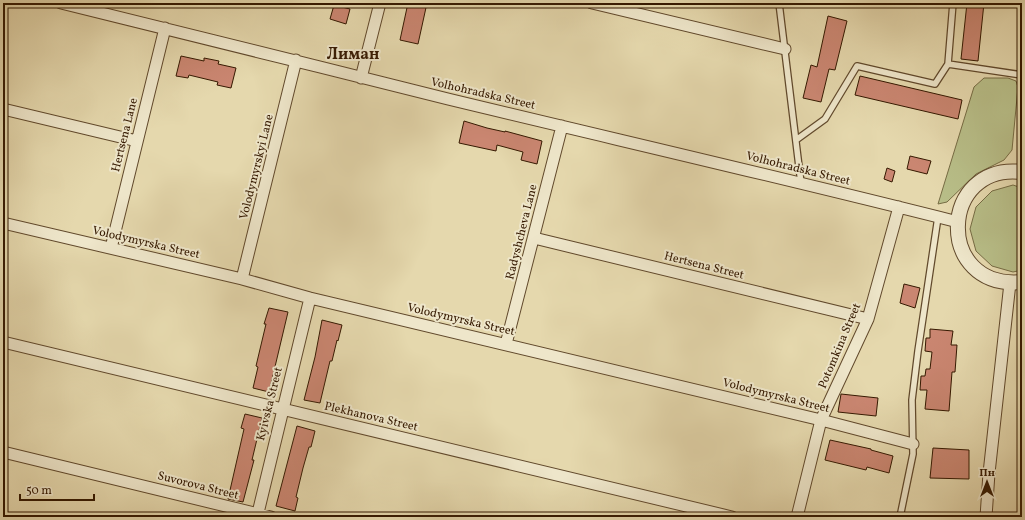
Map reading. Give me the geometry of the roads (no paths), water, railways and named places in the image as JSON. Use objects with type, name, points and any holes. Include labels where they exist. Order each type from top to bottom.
[{"type":"street","name":"Volhohradska Street","points":[[60,3],[296,60],[361,78],[802,183],[958,222]]},
{"type":"street","points":[[361,78],[380,3]]},
{"type":"street","points":[[592,3],[785,49]]},
{"type":"street","name":"Hertsena Lane","points":[[111,248],[165,28]]},
{"type":"street","name":"Volodymyrskyi Lane","points":[[242,279],[296,60]]},
{"type":"street","points":[[3,109],[137,141]]},
{"type":"street","name":"Radyshcheva Lane","points":[[506,344],[562,126]]},
{"type":"street","points":[[986,517],[989,473],[1016,283],[994,280],[980,273],[968,261],[960,247],[957,232],[958,222],[959,213],[966,196],[976,185],[987,178],[1000,173],[1022,169]]},
{"type":"street","name":"Potomkina Street","points":[[797,517],[821,420],[868,319],[900,207]]},
{"type":"street","name":"Volodymyrska Street","points":[[3,223],[242,279],[310,298],[821,420],[913,444]]},
{"type":"street","name":"Hertsena Street","points":[[534,238],[868,319]]},
{"type":"street","name":"Kyivska Street","points":[[257,515],[310,298]]},
{"type":"street","name":"Plekhanova Street","points":[[3,342],[732,517]]},
{"type":"street","name":"Suvorova Street","points":[[3,452],[257,515],[271,517]]},
{"type":"lane","points":[[779,3],[802,183]]},
{"type":"lane","points":[[796,140],[825,119],[857,66],[935,84],[948,64],[953,3]]},
{"type":"lane","points":[[948,64],[1022,75]]},
{"type":"lane","points":[[900,517],[913,454],[912,400],[938,217]]},
{"type":"district","name":"Лиман","points":[[353,55]]}]
